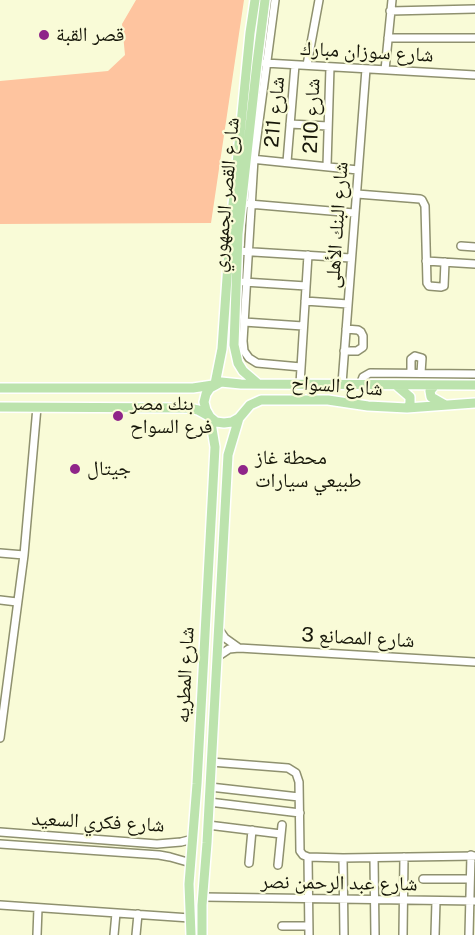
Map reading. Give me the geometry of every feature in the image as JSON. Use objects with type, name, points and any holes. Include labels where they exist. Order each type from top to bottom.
[{"type":"main road","name":"شارع القصر الجمهوري","points":[[229,366],[232,213],[255,0]]},
{"type":"main road","name":"شارع القصر الجمهوري","points":[[214,385],[229,366],[234,345],[241,203],[250,158],[262,63],[265,0]]},
{"type":"main road","points":[[229,366],[243,371],[258,384]]},
{"type":"main road","name":"شارع السواح","points":[[0,388],[190,388],[228,382],[241,384],[475,385]]},
{"type":"main road","points":[[209,416],[204,406],[204,398],[214,385]]},
{"type":"main road","points":[[396,385],[410,397],[411,401],[407,408]]},
{"type":"main road","points":[[435,385],[430,391],[430,397],[445,406]]},
{"type":"main road","points":[[189,408],[193,398],[190,388]]},
{"type":"main road","name":"شارع السواح","points":[[239,418],[250,405],[271,399],[328,400],[368,406],[407,408],[475,403]]},
{"type":"main road","points":[[0,407],[189,408],[198,410],[216,422],[232,422],[239,418]]},
{"type":"main road","name":"شارع المطريه","points":[[191,935],[189,875],[193,839],[215,447],[209,416]]},
{"type":"main road","name":"شارع المطريه","points":[[202,935],[229,451],[239,418]]},
{"type":"main road","points":[[215,447],[225,438],[229,442],[229,451]]},
{"type":"main road","points":[[189,875],[195,873],[199,868],[202,850],[207,843]]},
{"type":"main road","points":[[189,894],[194,892],[203,895]]},
{"type":"street","points":[[262,63],[275,0]]},
{"type":"street","points":[[307,65],[319,0]]},
{"type":"street","points":[[385,70],[392,0]]},
{"type":"street","points":[[390,11],[475,9]]},
{"type":"street","points":[[388,38],[475,38]]},
{"type":"street","name":"شارع سوزان مبارك","points":[[262,63],[475,75]]},
{"type":"street","name":"شارع 211","points":[[287,162],[295,65]]},
{"type":"street","name":"شارع 210","points":[[327,166],[330,67]]},
{"type":"street","name":"شارع البنك الأهلى","points":[[342,384],[366,69]]},
{"type":"street","points":[[290,124],[328,126]]},
{"type":"street","points":[[301,367],[257,363],[244,351],[251,204],[250,158],[358,170]]},
{"type":"street","points":[[357,194],[420,199],[424,206],[427,283],[431,287],[444,286],[445,262]]},
{"type":"street","points":[[241,203],[354,213]]},
{"type":"street","points":[[461,246],[475,247]]},
{"type":"street","points":[[237,250],[351,258]]},
{"type":"street","points":[[300,384],[308,255]]},
{"type":"street","points":[[426,261],[475,264]]},
{"type":"street","points":[[236,281],[306,286]]},
{"type":"street","points":[[305,301],[348,304]]},
{"type":"street","points":[[244,322],[303,326]]},
{"type":"street","points":[[344,351],[357,351],[363,347],[362,332],[346,329]]},
{"type":"street","points":[[411,373],[411,359],[415,356],[422,358],[421,373]]},
{"type":"street","points":[[360,385],[363,377],[370,373],[475,374]]},
{"type":"street","points":[[0,738],[24,555],[37,407]]},
{"type":"street","points":[[0,554],[24,555]]},
{"type":"street","points":[[0,600],[17,602]]},
{"type":"street","points":[[218,628],[225,638],[239,648]]},
{"type":"street","points":[[216,660],[229,649],[239,648]]},
{"type":"street","name":"شارع المصانع 3","points":[[239,648],[475,662]]},
{"type":"street","points":[[211,762],[292,770],[298,777],[300,850],[308,857],[473,855],[470,879],[472,924],[469,935]]},
{"type":"street","points":[[210,787],[299,797]]},
{"type":"street","points":[[209,802],[300,813]]},
{"type":"street","points":[[208,825],[252,830],[281,830],[278,865]]},
{"type":"street","points":[[249,863],[252,830]]},
{"type":"street","name":"شارع فكري السعيد","points":[[0,832],[157,844],[193,839]]},
{"type":"street","name":"شارع فكري السعيد","points":[[0,844],[170,856],[190,863]]},
{"type":"street","points":[[308,857],[309,935]]},
{"type":"street","points":[[403,935],[404,857]]},
{"type":"street","points":[[343,858],[344,935]]},
{"type":"street","points":[[374,858],[375,935]]},
{"type":"street","points":[[423,879],[470,879]]},
{"type":"street","name":"شارع عبد الرحمن نصر","points":[[203,895],[472,901]]},
{"type":"street","points":[[435,935],[436,901]]},
{"type":"street","points":[[0,906],[190,918]]},
{"type":"street","points":[[37,935],[39,908]]},
{"type":"street","points":[[114,935],[116,913]]},
{"type":"street","points":[[136,935],[138,914]]},
{"type":"street","points":[[282,926],[308,926]]},
{"type":"shaded area","points":[[136,0],[244,0],[211,223],[0,224],[0,81],[108,71],[125,55],[122,24]]},
{"type":"place","name":"قصر القبة","points":[[44,35]]},
{"type":"place","name":"بنك مصر فرع السواح","points":[[118,416]]},
{"type":"place","name":"جيتال","points":[[75,469]]},
{"type":"place","name":"محطة غاز طبيعي سيارات","points":[[243,470]]}]
